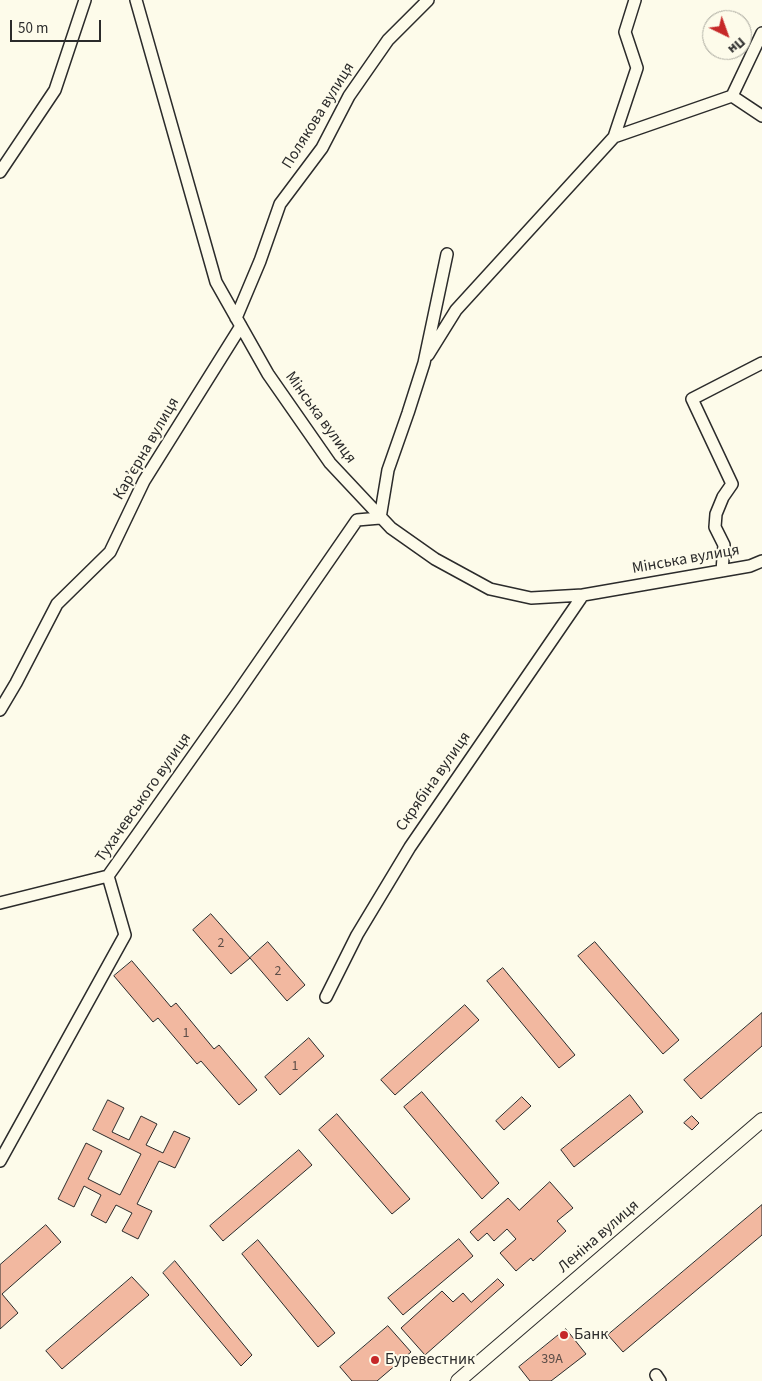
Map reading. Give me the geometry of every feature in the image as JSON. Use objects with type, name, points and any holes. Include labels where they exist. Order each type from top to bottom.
[{"type":"street","points":[[0,172],[55,90],[85,0]]},
{"type":"street","name":"Мінська вулиця","points":[[136,0],[216,282],[268,374],[330,463],[391,528],[435,559],[490,589],[531,598],[583,595],[750,566],[762,561]]},
{"type":"street","name":"Полякова вулиця","points":[[239,322],[280,204],[322,148],[349,96],[388,40],[428,0]]},
{"type":"street","points":[[424,363],[456,310],[614,137],[637,68],[625,32],[635,0]]},
{"type":"street","points":[[614,137],[732,96],[762,33]]},
{"type":"street","points":[[732,96],[762,116]]},
{"type":"street","points":[[380,518],[388,470],[424,363],[447,254]]},
{"type":"street","name":"Кар’єрна вулиця","points":[[0,710],[57,604],[110,552],[144,480],[239,322]]},
{"type":"street","points":[[722,571],[724,545],[715,527],[716,514],[723,496],[732,484],[692,399],[762,363]]},
{"type":"street","name":"Тухачевського вулиця","points":[[0,1161],[125,935],[108,876],[357,520],[380,518]]},
{"type":"street","name":"Скрябіна вулиця","points":[[326,997],[357,935],[410,847],[583,595]]},
{"type":"street","points":[[0,903],[108,876]]},
{"type":"street","name":"Леніна вулиця","points":[[458,1381],[762,1120]]},
{"type":"building","points":[[211,914],[250,958],[231,974],[193,930]]},
{"type":"building","points":[[268,942],[305,985],[287,1001],[250,958]]},
{"type":"building","points":[[595,942],[679,1040],[663,1054],[578,956]]},
{"type":"building","points":[[132,961],[171,1007],[176,1003],[214,1049],[219,1045],[257,1090],[239,1105],[201,1061],[197,1064],[158,1018],[153,1022],[114,976]]},
{"type":"building","points":[[503,968],[575,1055],[559,1068],[487,981]]},
{"type":"building","points":[[465,1005],[479,1020],[395,1095],[381,1080]]},
{"type":"building","points":[[762,1013],[762,1046],[701,1099],[684,1080]]},
{"type":"building","points":[[309,1038],[324,1056],[280,1095],[265,1077]]},
{"type":"building","points":[[422,1092],[499,1183],[482,1199],[404,1107]]},
{"type":"building","points":[[630,1095],[643,1112],[574,1167],[561,1150]]},
{"type":"building","points":[[522,1097],[531,1106],[504,1130],[496,1121]]},
{"type":"building","points":[[108,1100],[124,1108],[112,1132],[129,1140],[141,1116],[157,1124],[146,1145],[163,1153],[174,1131],[190,1138],[175,1168],[159,1161],[137,1204],[152,1211],[138,1239],[122,1231],[132,1213],[116,1205],[106,1223],[91,1215],[101,1195],[84,1186],[74,1207],[58,1199],[86,1143],[102,1151],[88,1179],[120,1195],[141,1154],[93,1130]]},
{"type":"building","points":[[337,1114],[410,1199],[392,1214],[319,1130]]},
{"type":"building","points":[[692,1116],[699,1123],[692,1130],[684,1123]]},
{"type":"building","points":[[299,1150],[312,1165],[223,1241],[210,1226]]},
{"type":"building","points":[[550,1182],[573,1208],[557,1221],[566,1231],[533,1261],[531,1258],[516,1271],[500,1253],[516,1239],[507,1229],[494,1241],[487,1233],[478,1241],[470,1232],[508,1198],[519,1210]]},
{"type":"building","points":[[762,1205],[762,1235],[623,1352],[608,1335]]},
{"type":"building","points":[[46,1225],[61,1242],[2,1294],[18,1313],[0,1329],[0,1265]]},
{"type":"building","points":[[459,1239],[473,1256],[403,1315],[388,1298]]},
{"type":"building","points":[[258,1240],[335,1333],[318,1347],[242,1254]]},
{"type":"building","points":[[175,1261],[252,1355],[241,1366],[163,1273]]},
{"type":"building","points":[[132,1277],[149,1295],[62,1369],[46,1351]]},
{"type":"building","points":[[498,1279],[504,1285],[425,1355],[401,1328],[442,1291],[453,1302],[463,1293],[471,1302]]},
{"type":"building","name":"Буревестник","points":[[388,1326],[411,1352],[377,1381],[352,1381],[340,1367]]},
{"type":"building","points":[[566,1329],[586,1354],[551,1381],[530,1381],[519,1367]]},
{"type":"place","name":"Банк","points":[[564,1335]]},
{"type":"place","name":"Буревестник","points":[[375,1360]]}]
